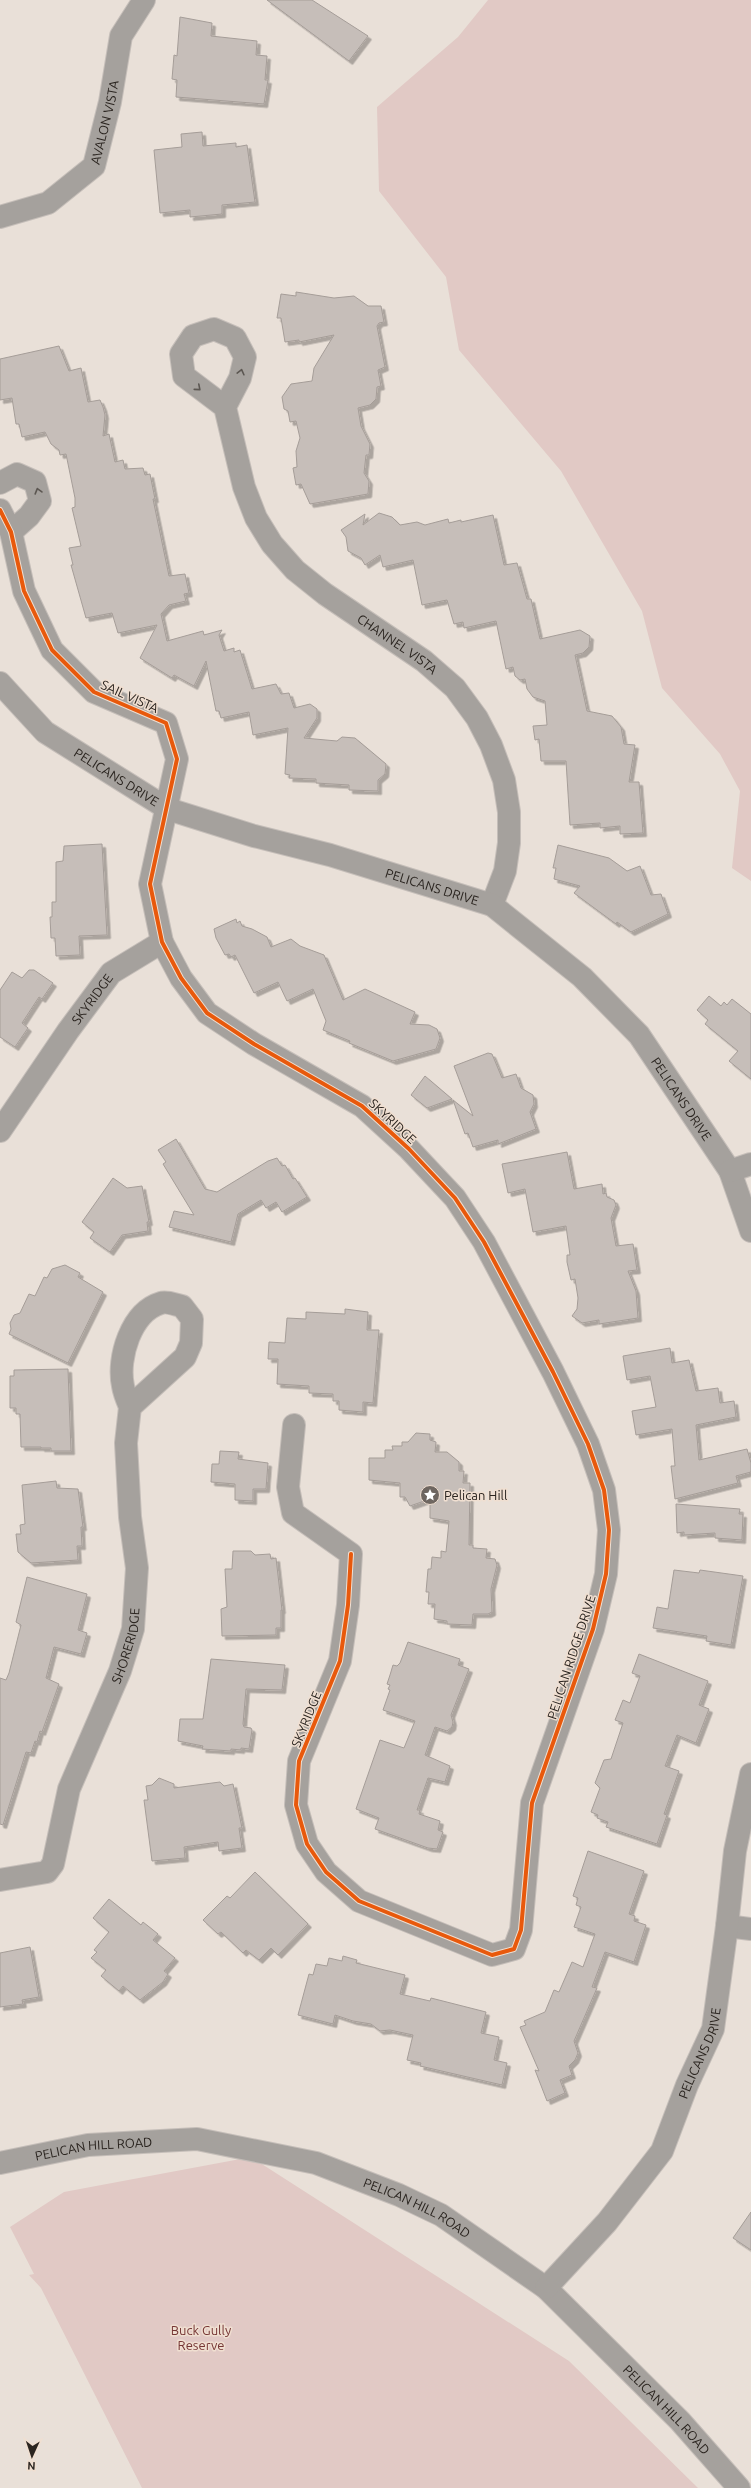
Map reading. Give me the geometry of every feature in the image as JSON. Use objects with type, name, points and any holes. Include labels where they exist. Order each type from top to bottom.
[{"type":"street","name":"AVALON VISTA","points":[[0,217],[48,203],[94,166],[110,102],[121,36],[144,0]]},
{"type":"street","name":"CHANNEL VISTA","points":[[225,407],[244,487],[256,518],[272,544],[295,570],[325,594],[424,662],[454,688],[476,718],[491,745],[504,780],[509,812],[509,835],[505,871],[492,905]]},
{"type":"street","points":[[0,483],[17,474],[29,479],[35,482],[40,501],[29,516],[11,532]]},
{"type":"street","name":"SAIL VISTA","points":[[0,510],[11,532],[24,591],[52,650],[94,692],[166,723],[177,759],[168,809],[150,884],[162,942]]},
{"type":"street","name":"PELICANS DRIVE","points":[[0,683],[45,732],[168,809],[254,836],[330,855],[492,905],[582,977],[639,1035],[730,1171],[751,1231]]},
{"type":"street","name":"SKYRIDGE","points":[[0,1131],[68,1030],[111,973],[162,942],[181,978],[207,1013],[254,1044],[362,1106],[409,1149],[455,1198],[484,1242],[553,1372]]},
{"type":"street","points":[[730,1171],[751,1164]]},
{"type":"street","name":"PELICAN RIDGE DRIVE","points":[[521,1930],[532,1803],[593,1629],[606,1574],[608,1530],[604,1490],[588,1444],[553,1372]]},
{"type":"street","name":"SHORERIDGE","points":[[0,1880],[47,1872],[53,1864],[69,1789],[120,1671],[133,1629],[137,1568],[130,1517],[126,1443],[130,1407]]},
{"type":"street","name":"SKYRIDGE","points":[[294,1424],[288,1488],[293,1513],[351,1554],[348,1605],[340,1661],[299,1761],[296,1805],[307,1844],[326,1872],[359,1901],[432,1931],[492,1955],[514,1949],[521,1930]]},
{"type":"street","name":"PELICANS DRIVE","points":[[546,2288],[607,2222],[662,2151],[687,2085],[713,2029],[727,1926],[735,1851],[751,1774]]},
{"type":"street","points":[[727,1926],[751,1929]]},
{"type":"street","name":"PELICAN HILL ROAD","points":[[0,2163],[88,2145],[197,2139],[316,2163],[399,2195],[441,2215],[546,2288],[680,2421],[739,2488]]},
{"type":"green space","points":[[488,0],[751,0],[751,881],[732,868],[740,791],[720,754],[662,688],[642,611],[561,471],[459,350],[446,277],[379,191],[377,107],[458,37]]},
{"type":"green space","name":"Buck Gully Reserve","points":[[251,2157],[569,2361],[698,2488],[142,2488],[41,2288],[29,2275],[34,2274],[10,2227],[64,2192]]},
{"type":"building","points":[[267,0],[312,0],[368,36],[349,61]]},
{"type":"building","points":[[180,17],[212,23],[211,36],[257,41],[256,55],[267,56],[265,80],[268,80],[264,104],[176,97],[177,80],[172,79],[174,55],[177,56]]},
{"type":"building","points":[[202,132],[203,146],[236,143],[236,147],[247,145],[255,202],[222,205],[222,214],[190,217],[190,210],[160,213],[154,150],[182,147],[181,134]]},
{"type":"building","points":[[296,292],[334,298],[354,296],[368,306],[381,306],[384,322],[379,323],[377,326],[385,367],[378,370],[381,386],[377,387],[376,399],[370,405],[358,408],[361,426],[370,444],[369,455],[366,455],[364,473],[369,481],[368,494],[310,504],[301,484],[296,485],[293,468],[297,467],[296,451],[300,438],[296,421],[290,422],[288,411],[284,409],[282,397],[291,384],[312,381],[314,368],[334,335],[299,342],[299,340],[285,342],[281,318],[277,318],[281,294],[296,296]]},
{"type":"building","points":[[59,346],[69,371],[81,368],[88,402],[100,400],[105,415],[103,436],[109,434],[115,462],[123,460],[125,469],[143,468],[145,475],[150,474],[155,499],[153,499],[169,576],[185,574],[189,593],[184,594],[186,601],[169,605],[161,614],[167,641],[203,631],[204,635],[222,630],[219,635],[224,651],[234,648],[234,652],[240,650],[252,689],[276,684],[281,694],[289,693],[294,708],[310,704],[317,709],[317,718],[304,738],[337,741],[342,737],[355,738],[386,764],[385,774],[378,780],[378,791],[349,790],[349,785],[316,783],[316,779],[289,778],[290,775],[285,774],[288,728],[253,735],[249,712],[221,718],[219,711],[216,711],[206,661],[194,686],[174,675],[172,678],[140,658],[157,625],[118,633],[112,613],[86,618],[71,565],[73,565],[69,548],[81,546],[72,508],[75,507],[75,498],[66,454],[60,455],[59,450],[51,444],[45,432],[22,437],[19,424],[16,424],[12,398],[0,400],[0,359]]},
{"type":"building","points":[[379,513],[392,517],[400,525],[417,522],[425,525],[448,519],[449,523],[461,520],[461,522],[493,515],[504,565],[517,563],[527,599],[531,599],[540,639],[580,630],[590,636],[589,647],[583,653],[575,655],[587,711],[612,716],[621,727],[624,744],[635,745],[629,782],[639,782],[643,833],[620,834],[620,826],[600,828],[600,823],[570,825],[566,761],[541,761],[539,739],[535,740],[533,726],[547,725],[545,701],[533,697],[527,689],[525,679],[520,680],[515,676],[513,667],[506,669],[496,621],[464,628],[463,622],[454,624],[447,600],[422,605],[413,560],[383,567],[380,555],[365,565],[361,558],[348,551],[346,537],[341,530],[365,514],[363,525]]},
{"type":"building","points":[[102,844],[107,935],[79,936],[80,955],[56,956],[55,938],[51,938],[50,917],[52,917],[52,902],[56,902],[56,862],[63,861],[64,846]]},
{"type":"building","points":[[558,845],[609,858],[627,871],[640,866],[651,895],[661,894],[668,914],[631,932],[617,922],[616,924],[574,893],[580,886],[554,879],[556,868],[553,868]]},
{"type":"building","points":[[236,919],[237,923],[240,921],[242,926],[252,929],[267,937],[271,947],[291,939],[300,946],[324,955],[343,1000],[365,989],[415,1012],[410,1024],[429,1025],[437,1029],[440,1038],[436,1049],[393,1061],[349,1043],[350,1041],[323,1030],[326,1021],[313,989],[287,1001],[278,982],[254,993],[235,955],[231,957],[229,954],[225,955],[216,938],[214,929]]},
{"type":"building","points":[[29,970],[34,970],[53,983],[42,999],[39,997],[22,1023],[28,1028],[15,1047],[0,1037],[0,990],[12,972],[22,978]]},
{"type":"building","points":[[709,996],[721,1006],[724,1002],[727,1005],[732,999],[751,1014],[751,1079],[729,1061],[738,1051],[705,1024],[708,1020],[697,1010]]},
{"type":"building","points":[[488,1053],[492,1054],[502,1078],[516,1074],[521,1088],[533,1095],[534,1104],[530,1112],[536,1129],[498,1144],[498,1140],[473,1147],[468,1133],[465,1134],[453,1100],[473,1116],[454,1066]]},
{"type":"building","points":[[425,1076],[452,1099],[427,1108],[411,1095]]},
{"type":"building","points":[[176,1139],[205,1189],[217,1192],[268,1161],[277,1158],[282,1166],[285,1165],[293,1179],[295,1178],[307,1197],[282,1212],[276,1202],[266,1208],[261,1200],[238,1214],[231,1242],[169,1227],[174,1211],[194,1215],[163,1164],[166,1162],[158,1150]]},
{"type":"building","points":[[567,1152],[574,1189],[602,1184],[603,1194],[606,1193],[607,1197],[614,1200],[616,1205],[611,1218],[616,1246],[633,1244],[637,1270],[628,1271],[636,1291],[638,1318],[599,1324],[599,1320],[582,1323],[572,1316],[577,1309],[578,1298],[575,1279],[571,1280],[567,1262],[567,1255],[570,1255],[566,1226],[533,1232],[525,1189],[508,1193],[502,1164]]},
{"type":"building","points":[[113,1178],[127,1188],[142,1186],[149,1222],[147,1222],[148,1231],[122,1235],[110,1252],[90,1238],[94,1232],[82,1222]]},
{"type":"building","points":[[65,1265],[80,1273],[78,1277],[103,1292],[68,1363],[9,1334],[11,1329],[10,1323],[14,1315],[20,1313],[29,1294],[35,1296],[44,1277],[47,1278],[52,1269]]},
{"type":"building","points":[[345,1309],[368,1312],[367,1330],[379,1330],[373,1403],[363,1402],[363,1412],[339,1410],[339,1401],[333,1401],[333,1394],[309,1393],[309,1386],[277,1384],[278,1359],[268,1359],[269,1342],[285,1343],[287,1318],[306,1319],[306,1312],[345,1314]]},
{"type":"building","points":[[670,1348],[672,1363],[689,1360],[696,1391],[718,1388],[720,1403],[734,1401],[736,1417],[696,1425],[699,1460],[747,1449],[751,1463],[751,1472],[736,1476],[738,1483],[675,1499],[671,1466],[675,1466],[672,1429],[636,1435],[632,1411],[656,1407],[650,1376],[627,1380],[623,1356]]},
{"type":"building","points":[[68,1369],[71,1451],[51,1451],[51,1448],[41,1447],[21,1447],[20,1414],[16,1414],[16,1408],[10,1408],[10,1376],[14,1376],[14,1370]]},
{"type":"building","points":[[416,1433],[430,1434],[430,1440],[436,1442],[435,1452],[447,1452],[459,1462],[459,1471],[464,1471],[463,1483],[470,1483],[469,1545],[473,1545],[473,1548],[487,1549],[486,1558],[495,1559],[497,1565],[491,1589],[492,1612],[488,1614],[473,1614],[472,1625],[447,1624],[447,1621],[434,1619],[435,1604],[428,1604],[429,1592],[426,1592],[428,1569],[431,1569],[432,1557],[441,1558],[441,1551],[446,1552],[449,1521],[430,1518],[430,1499],[410,1506],[405,1497],[400,1497],[400,1483],[369,1480],[369,1458],[385,1458],[385,1450],[393,1450],[392,1446],[402,1446],[402,1442],[408,1442]]},
{"type":"building","points":[[220,1451],[239,1452],[238,1459],[268,1463],[266,1489],[253,1489],[253,1501],[235,1500],[235,1484],[211,1482],[212,1464],[219,1464]]},
{"type":"building","points":[[56,1481],[57,1488],[78,1489],[83,1527],[81,1527],[82,1546],[77,1546],[78,1560],[31,1563],[18,1552],[16,1534],[21,1534],[20,1525],[25,1524],[22,1485]]},
{"type":"building","points":[[676,1504],[740,1509],[739,1514],[743,1514],[742,1540],[715,1538],[715,1533],[684,1535],[684,1532],[677,1533]]},
{"type":"building","points":[[233,1551],[251,1551],[255,1555],[270,1554],[271,1559],[276,1558],[282,1610],[281,1628],[276,1628],[276,1635],[222,1636],[221,1609],[227,1607],[225,1569],[232,1569]]},
{"type":"building","points":[[674,1570],[699,1573],[700,1570],[743,1576],[731,1645],[706,1641],[707,1636],[653,1628],[657,1607],[668,1609]]},
{"type":"building","points":[[27,1577],[87,1594],[78,1630],[87,1633],[81,1654],[54,1647],[46,1678],[59,1684],[42,1732],[40,1731],[37,1742],[35,1741],[31,1753],[26,1752],[3,1825],[0,1824],[0,1678],[6,1680],[9,1673],[21,1625],[16,1622]]},
{"type":"building","points":[[408,1642],[460,1659],[458,1665],[469,1669],[451,1715],[453,1722],[452,1727],[447,1731],[435,1727],[425,1755],[450,1766],[445,1782],[428,1778],[417,1810],[420,1810],[419,1814],[440,1821],[438,1830],[443,1832],[437,1849],[428,1848],[375,1829],[379,1818],[356,1809],[380,1740],[404,1748],[415,1721],[383,1710],[390,1690],[388,1689],[390,1685],[387,1684],[393,1665],[397,1666],[400,1663]]},
{"type":"building","points":[[639,1654],[708,1681],[699,1705],[709,1709],[696,1743],[677,1735],[665,1766],[679,1771],[664,1814],[667,1815],[657,1844],[606,1827],[608,1822],[597,1818],[598,1815],[591,1812],[600,1788],[595,1783],[604,1760],[611,1759],[623,1723],[615,1720],[623,1700],[630,1703],[640,1676],[632,1673]]},
{"type":"building","points":[[211,1659],[285,1665],[282,1690],[246,1689],[243,1724],[244,1727],[251,1728],[252,1730],[249,1749],[231,1749],[231,1751],[202,1749],[203,1746],[178,1741],[180,1719],[203,1719]]},
{"type":"building","points":[[159,1778],[174,1784],[174,1788],[220,1782],[224,1786],[233,1784],[242,1828],[239,1828],[242,1848],[219,1851],[218,1842],[184,1847],[185,1858],[152,1861],[144,1800],[148,1800],[146,1786],[152,1785]]},
{"type":"building","points":[[588,1851],[644,1871],[629,1914],[635,1916],[634,1921],[646,1925],[634,1962],[605,1952],[592,1987],[597,1988],[574,2041],[578,2053],[575,2060],[569,2066],[572,2075],[560,2080],[565,2093],[547,2101],[535,2070],[539,2071],[520,2027],[526,2025],[524,2021],[545,2012],[554,1990],[559,1992],[572,1962],[583,1967],[595,1934],[574,1927],[581,1907],[576,1905],[578,1898],[573,1896]]},
{"type":"building","points":[[255,1872],[308,1924],[278,1955],[271,1948],[259,1960],[246,1950],[243,1953],[221,1932],[218,1934],[203,1920],[227,1896],[230,1898]]},
{"type":"building","points":[[109,1899],[141,1925],[143,1922],[158,1934],[153,1940],[175,1958],[164,1971],[168,1974],[163,1982],[140,2000],[123,1986],[119,1991],[101,1976],[106,1970],[91,1958],[97,1952],[94,1950],[109,1932],[93,1918]]},
{"type":"building","points":[[30,1947],[39,1997],[22,2000],[23,2004],[0,2007],[0,1953]]},
{"type":"building","points":[[343,1956],[357,1960],[356,1963],[405,1975],[400,1994],[430,2001],[431,1998],[486,2012],[481,2033],[499,2037],[494,2060],[507,2063],[502,2085],[420,2066],[421,2063],[407,2060],[413,2035],[390,2030],[380,2031],[371,2024],[353,2021],[335,2015],[333,2024],[298,2015],[309,1974],[313,1975],[316,1964],[327,1966],[329,1958],[342,1961]]},
{"type":"building","points":[[751,2212],[751,2250],[733,2238]]},
{"type":"cycle path","points":[[0,510],[11,532],[24,591],[52,650],[94,692],[166,723],[177,759],[150,884],[162,942],[181,978],[207,1013],[254,1044],[362,1106],[409,1149],[455,1198],[484,1242],[553,1372],[588,1444],[604,1490],[609,1530],[606,1574],[593,1629],[532,1803],[521,1930],[514,1949],[492,1955],[359,1901],[326,1872],[307,1844],[296,1805],[299,1761],[340,1661],[348,1605],[351,1554]]},
{"type":"place","name":"Pelican Hill","points":[[430,1495]]}]
